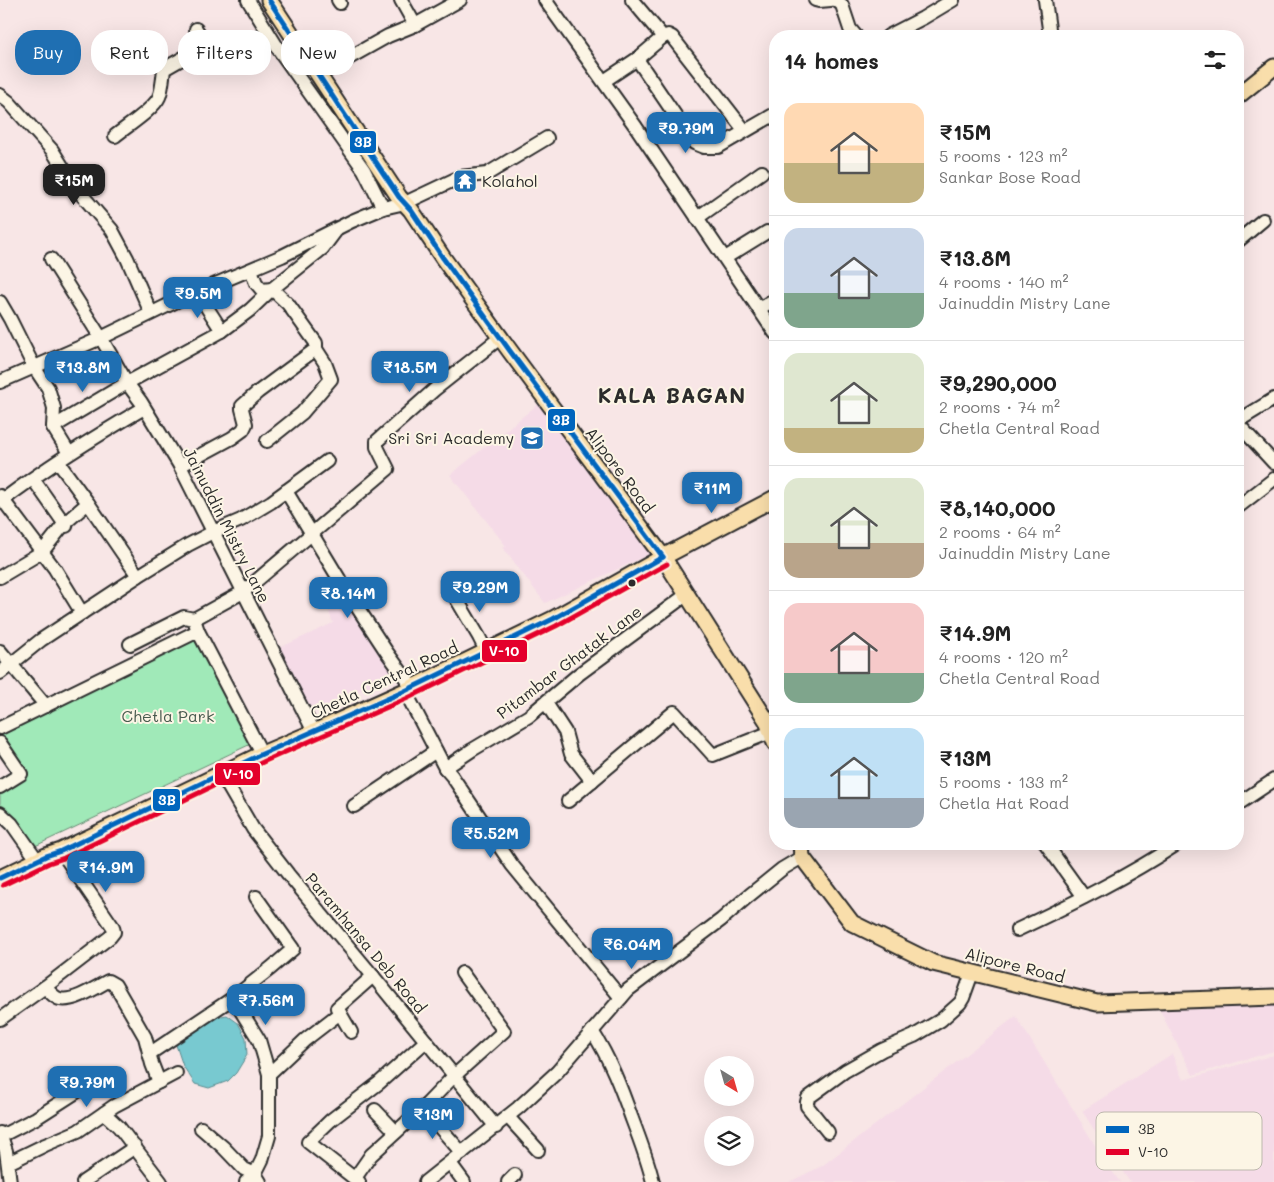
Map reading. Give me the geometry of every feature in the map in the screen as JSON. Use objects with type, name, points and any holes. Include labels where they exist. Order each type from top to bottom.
[{"type":"main road","name":"Alipore Road","points":[[269,0],[443,258],[663,557],[769,727]]},
{"type":"main road","name":"Alipore Road","points":[[276,0],[295,30]]},
{"type":"main road","points":[[1244,91],[1274,67]]},
{"type":"main road","name":"Alipore Road","points":[[323,75],[402,199]]},
{"type":"main road","name":"Chetla Central Road","points":[[0,878],[61,851],[262,754],[409,689],[553,619],[663,557],[769,501]]},
{"type":"main road","name":"Alipore Road","points":[[802,850],[852,923],[933,963],[1098,1003],[1274,997]]},
{"type":"street","points":[[248,0],[279,50],[364,170],[383,208]]},
{"type":"street","points":[[401,0],[415,24]]},
{"type":"street","points":[[355,54],[459,0]]},
{"type":"street","points":[[545,0],[604,81],[769,324]]},
{"type":"street","points":[[633,0],[663,37]]},
{"type":"street","points":[[815,0],[819,2],[831,0]]},
{"type":"street","points":[[836,0],[842,5],[851,30]]},
{"type":"street","points":[[900,30],[953,0]]},
{"type":"street","points":[[1046,0],[1049,30]]},
{"type":"street","points":[[115,136],[156,103],[160,94],[164,69],[199,49],[202,38],[196,29]]},
{"type":"street","points":[[604,81],[668,35],[672,37],[745,131]]},
{"type":"street","points":[[637,59],[694,143],[704,147],[718,146],[769,117]]},
{"type":"street","points":[[0,95],[9,102],[52,150],[75,187],[112,230],[127,258],[151,313]]},
{"type":"street","points":[[0,382],[101,338],[197,292],[282,256],[352,221],[402,199],[460,177],[487,174],[547,138]]},
{"type":"street","points":[[697,218],[762,172]]},
{"type":"street","points":[[1244,236],[1263,220]]},
{"type":"street","points":[[53,427],[222,331],[250,310],[272,289],[323,248],[338,228]]},
{"type":"street","points":[[725,258],[767,232]]},
{"type":"street","name":"Jainuddin Mistry Lane","points":[[51,259],[180,466],[314,732]]},
{"type":"street","points":[[251,270],[256,283],[262,290],[272,289],[288,304],[311,335],[331,379],[302,413],[267,441]]},
{"type":"street","points":[[197,292],[222,331]]},
{"type":"street","points":[[0,302],[34,367],[48,388],[54,408],[53,427],[69,453]]},
{"type":"street","points":[[759,309],[769,303]]},
{"type":"street","points":[[0,728],[46,706],[196,625],[243,592],[388,469],[377,447],[377,441],[434,390],[501,337]]},
{"type":"street","points":[[180,466],[243,430],[246,424],[242,406],[316,349]]},
{"type":"street","points":[[1244,419],[1274,399]]},
{"type":"street","points":[[82,614],[55,570],[2,498],[33,479],[69,453],[144,408]]},
{"type":"street","points":[[1244,430],[1274,463]]},
{"type":"street","points":[[0,672],[41,640],[138,576],[188,545],[241,520],[271,502],[327,461]]},
{"type":"street","points":[[58,462],[138,576]]},
{"type":"street","points":[[33,479],[66,526],[65,523],[88,503]]},
{"type":"street","points":[[1244,502],[1274,479]]},
{"type":"street","points":[[286,491],[409,689],[436,751],[446,768],[512,865],[621,998]]},
{"type":"street","points":[[0,577],[42,552],[65,523]]},
{"type":"street","points":[[450,588],[486,651]]},
{"type":"street","name":"Pitambar Ghatak Lane","points":[[446,768],[529,716],[579,674],[686,595]]},
{"type":"street","points":[[130,644],[184,617],[196,625],[262,754]]},
{"type":"street","points":[[0,651],[46,706]]},
{"type":"street","points":[[546,703],[565,732],[571,754],[592,781]]},
{"type":"street","points":[[568,801],[674,712],[713,755],[769,739]]},
{"type":"street","points":[[0,744],[21,774],[0,787]]},
{"type":"street","points":[[354,806],[436,751]]},
{"type":"street","name":"Paramhansa Deb Road","points":[[220,774],[253,829],[288,874],[496,1127]]},
{"type":"street","points":[[1244,800],[1274,780]]},
{"type":"street","points":[[0,813],[12,824],[38,861]]},
{"type":"street","points":[[425,1182],[508,1117],[557,1072],[628,990],[722,920],[802,850]]},
{"type":"street","points":[[1050,850],[1084,897]]},
{"type":"street","points":[[1017,930],[1084,897],[1168,850]]},
{"type":"street","points":[[0,1019],[110,938],[114,932],[61,851]]},
{"type":"street","points":[[149,1054],[234,998],[293,949],[256,897]]},
{"type":"street","points":[[426,1041],[379,1083],[331,1120],[308,1142],[357,1180],[371,1155],[454,1076],[504,1032],[462,973]]},
{"type":"street","points":[[828,1132],[807,1106],[808,1098],[845,1071],[941,1020],[960,1003],[972,973]]},
{"type":"street","points":[[351,1032],[337,1008],[373,976]]},
{"type":"street","points":[[45,987],[59,999],[72,999],[108,981],[115,985],[145,1037],[159,1082]]},
{"type":"street","points":[[201,1128],[223,1147],[254,1179],[269,1136],[269,1074],[259,1040],[234,998]]},
{"type":"street","points":[[269,1074],[305,1040],[340,1013]]},
{"type":"street","points":[[592,1031],[604,1049],[620,1086],[648,1162],[653,1182]]},
{"type":"street","points":[[8,1163],[78,1131],[104,1113],[176,1074]]},
{"type":"street","points":[[10,1182],[8,1163],[1,1134],[36,1118],[92,1082]]},
{"type":"street","points":[[375,1110],[396,1132]]},
{"type":"street","points":[[420,1110],[435,1122],[462,1153]]},
{"type":"street","points":[[104,1113],[119,1127],[160,1182]]},
{"type":"street","points":[[508,1117],[538,1150]]},
{"type":"street","points":[[83,1182],[134,1147]]},
{"type":"street","points":[[450,1163],[464,1182]]},
{"type":"shaded area","points":[[542,401],[654,552],[545,603],[503,548],[506,546],[450,475]]},
{"type":"shaded area","points":[[339,584],[396,674],[309,714],[277,649],[333,623],[322,593]]},
{"type":"shaded area","points":[[1274,1004],[1274,1051],[1193,1075],[1158,1007]]},
{"type":"shaded area","points":[[1016,1016],[1096,1147],[1096,1170],[1111,1170],[1120,1182],[789,1182],[822,1166]]},
{"type":"shaded area","points":[[1172,1054],[1183,1080],[1274,1055],[1274,1182],[1130,1182],[1122,1170],[1262,1170],[1262,1112],[1096,1112],[1096,1132],[1082,1111]]},
{"type":"green space","name":"Chetla Park","points":[[196,635],[255,742],[33,847],[0,807],[0,793],[28,774],[0,738],[0,733]]},
{"type":"water","points":[[227,1015],[238,1023],[246,1038],[247,1055],[236,1073],[228,1081],[209,1088],[195,1084],[183,1066],[176,1045],[185,1032],[205,1019]]},
{"type":"transit line","name":"3B","points":[[269,0],[399,197],[411,210],[510,351],[663,557]]},
{"type":"transit line","name":"3B","points":[[0,878],[61,851],[262,754],[405,691],[553,619],[663,557]]},
{"type":"transit line","name":"V-10","points":[[3,885],[64,858],[265,761],[408,698],[556,626],[667,564]]},
{"type":"place","name":"Kolahol","points":[[465,181]]},
{"type":"place","name":"Sri Sri Academy","points":[[532,438]]},
{"type":"district","name":"KALA BAGAN","points":[[672,396]]}]
